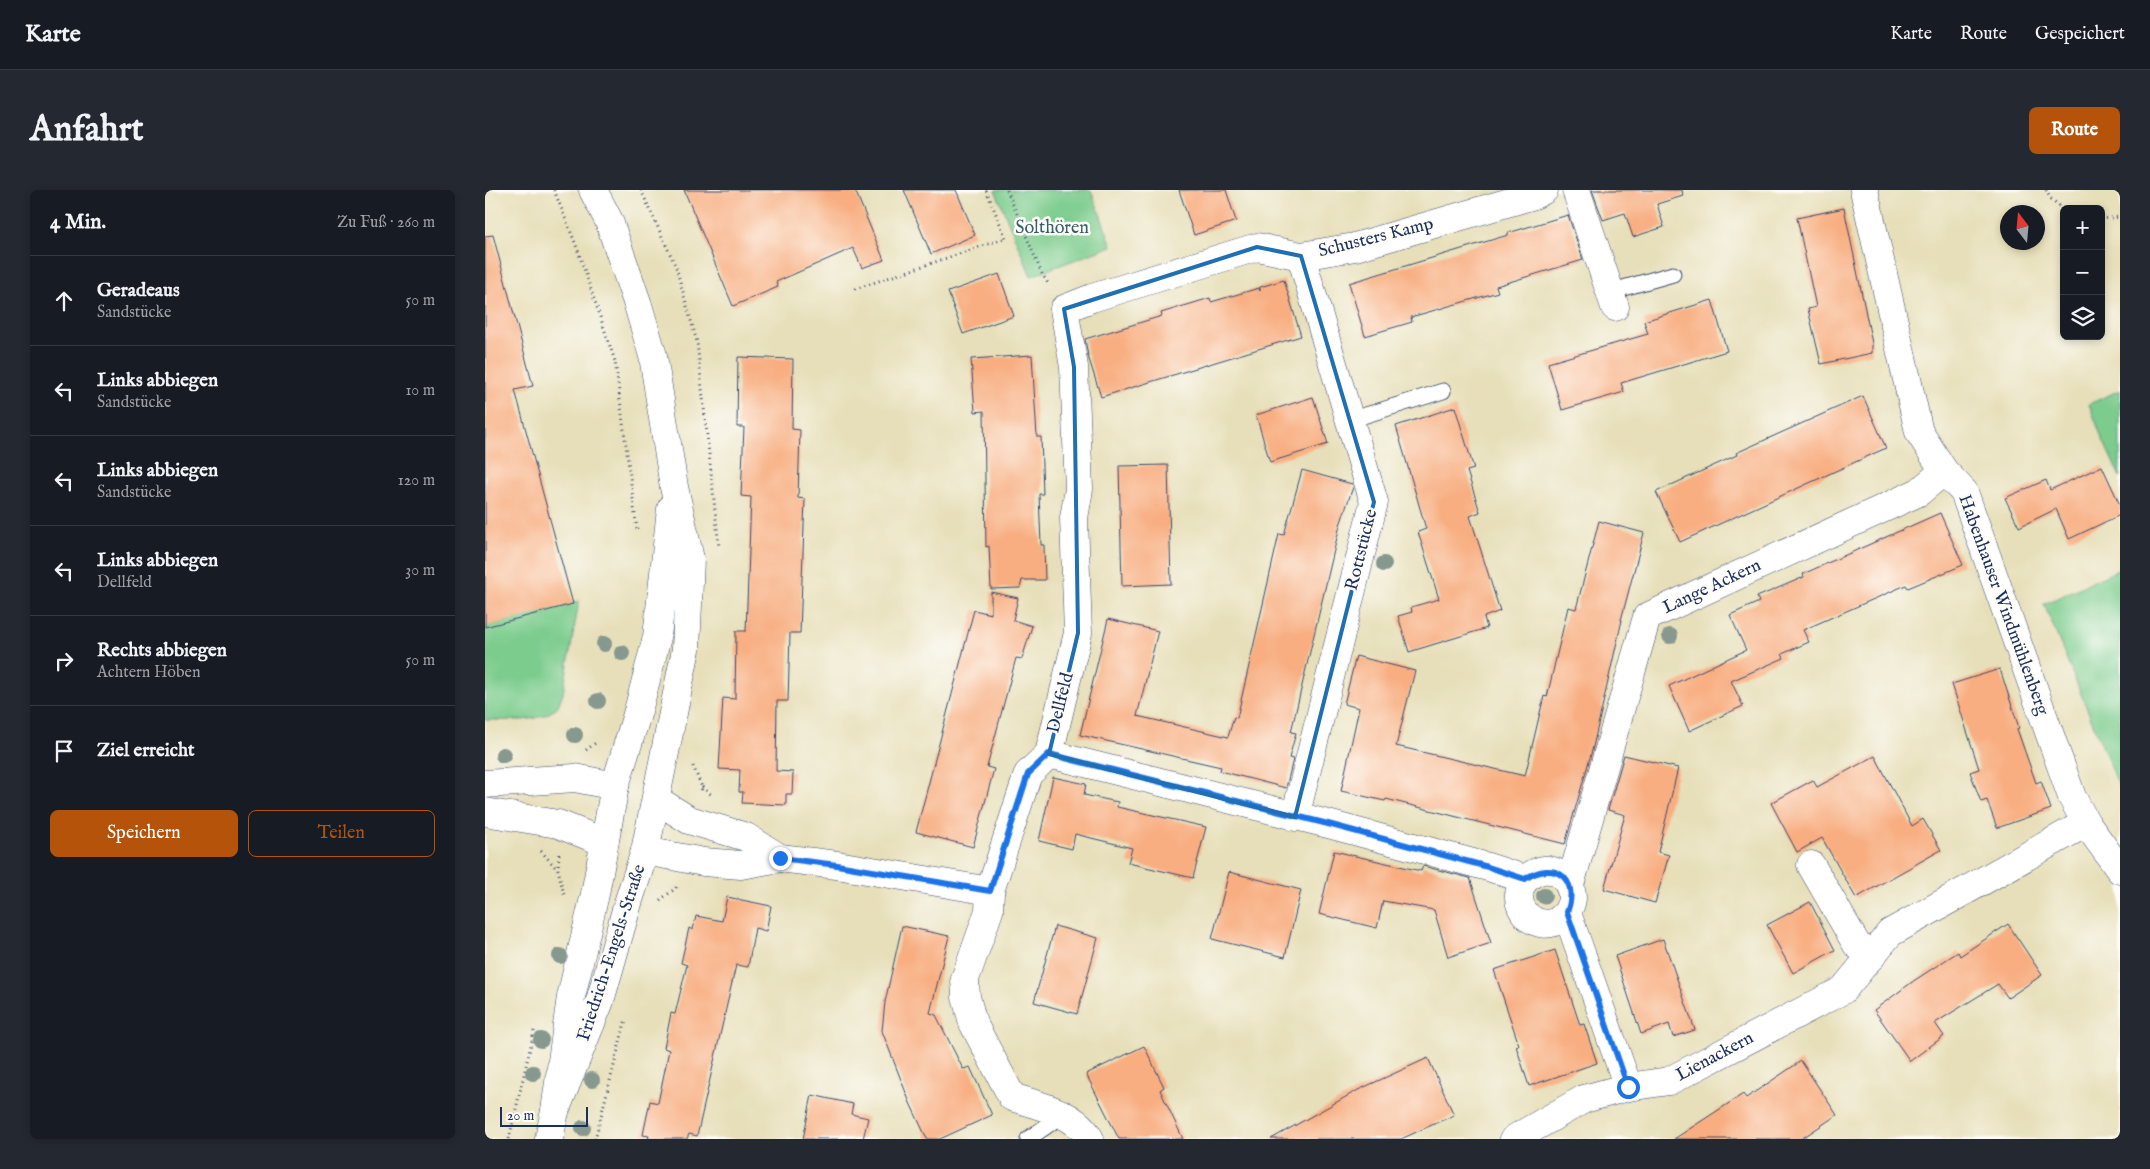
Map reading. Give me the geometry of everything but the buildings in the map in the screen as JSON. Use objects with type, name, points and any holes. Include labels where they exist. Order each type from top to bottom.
[{"type":"street","name":"Friedrich-Engels-Straße","points":[[555,1111],[600,1000],[645,851],[657,800],[686,649],[690,559],[674,487],[653,356],[639,305],[609,221],[593,190]]},
{"type":"street","name":"Schusters Kamp","points":[[1064,309],[1092,298],[1257,247],[1301,256],[1355,247],[1534,195],[1544,190]]},
{"type":"street","points":[[1576,190],[1612,300]]},
{"type":"street","name":"Habenhauser Windmühlenberg","points":[[1864,190],[1919,432],[1944,471],[1964,492],[2072,797],[2086,823],[2120,870]]},
{"type":"street","name":"Rottstücke","points":[[1295,817],[1374,502],[1301,256]]},
{"type":"street","name":"Dellfeld","points":[[1064,309],[1075,367],[1079,488],[1074,518],[1077,633],[1049,754],[1028,774],[990,891],[989,911],[965,979],[968,1008],[985,1047],[1012,1096],[1064,1114],[1087,1134],[1090,1139]]},
{"type":"street","name":"Lange Ackern","points":[[1570,885],[1647,617],[1919,492],[1944,471]]},
{"type":"street","name":"Friedrich-Engels-Straße","points":[[549,1139],[555,1111],[571,997],[595,894],[615,786],[638,711],[657,637],[674,487]]},
{"type":"street","points":[[1049,754],[1488,867],[1525,879]]},
{"type":"street","points":[[485,784],[575,778],[615,786],[657,800],[689,820],[746,837],[780,858]]},
{"type":"street","points":[[485,812],[562,825],[604,842]]},
{"type":"street","name":"Lienackern","points":[[1513,1139],[1584,1099],[1628,1087],[1669,1081],[1843,990],[1890,933],[2086,823]]},
{"type":"street","name":"Friedrich-Engels-Straße","points":[[604,842],[645,851]]},
{"type":"street","points":[[645,851],[704,862],[741,865],[780,858],[837,865],[990,891]]},
{"type":"street","points":[[1811,865],[1857,945],[1872,956]]},
{"type":"street","points":[[1549,870],[1561,875],[1570,885],[1572,899],[1567,912],[1556,922],[1541,924],[1528,918],[1520,906],[1519,892],[1525,879],[1536,872],[1549,870]]},
{"type":"street","points":[[1567,912],[1628,1087]]},
{"type":"lane","points":[[1612,300],[1673,274]]},
{"type":"lane","points":[[1350,420],[1443,391]]},
{"type":"lane","points":[[1028,1139],[1064,1114]]},
{"type":"path","points":[[553,190],[576,245],[615,361],[638,524],[637,533]]},
{"type":"path","points":[[855,289],[1006,238],[985,190]]},
{"type":"path","points":[[1007,190],[1042,274],[1064,309]]},
{"type":"path","points":[[2046,190],[2056,205],[2060,208]]},
{"type":"path","points":[[2105,219],[2120,218]]},
{"type":"path","points":[[569,778],[573,760],[599,740]]},
{"type":"path","points":[[562,825],[558,869],[565,903]]},
{"type":"path","points":[[509,1139],[536,1023]]},
{"type":"highlighted area","points":[[1257,247],[1301,256],[1374,502],[1295,817],[1049,754],[1078,633],[1074,367],[1064,309]]},
{"type":"green space","name":"Solthören","points":[[995,190],[1091,190],[1112,246],[1031,276]]},
{"type":"green space","points":[[2120,390],[2120,477],[2089,404]]},
{"type":"green space","points":[[2120,569],[2120,789],[2044,604]]},
{"type":"green space","points":[[579,601],[563,693],[557,707],[533,719],[485,720],[485,627]]},
{"type":"route","points":[[780,858],[837,865],[990,891],[1028,774],[1049,754],[1328,824],[1488,867],[1525,879],[1536,872],[1549,870],[1561,875],[1570,885],[1572,899],[1567,912],[1628,1087]]}]
